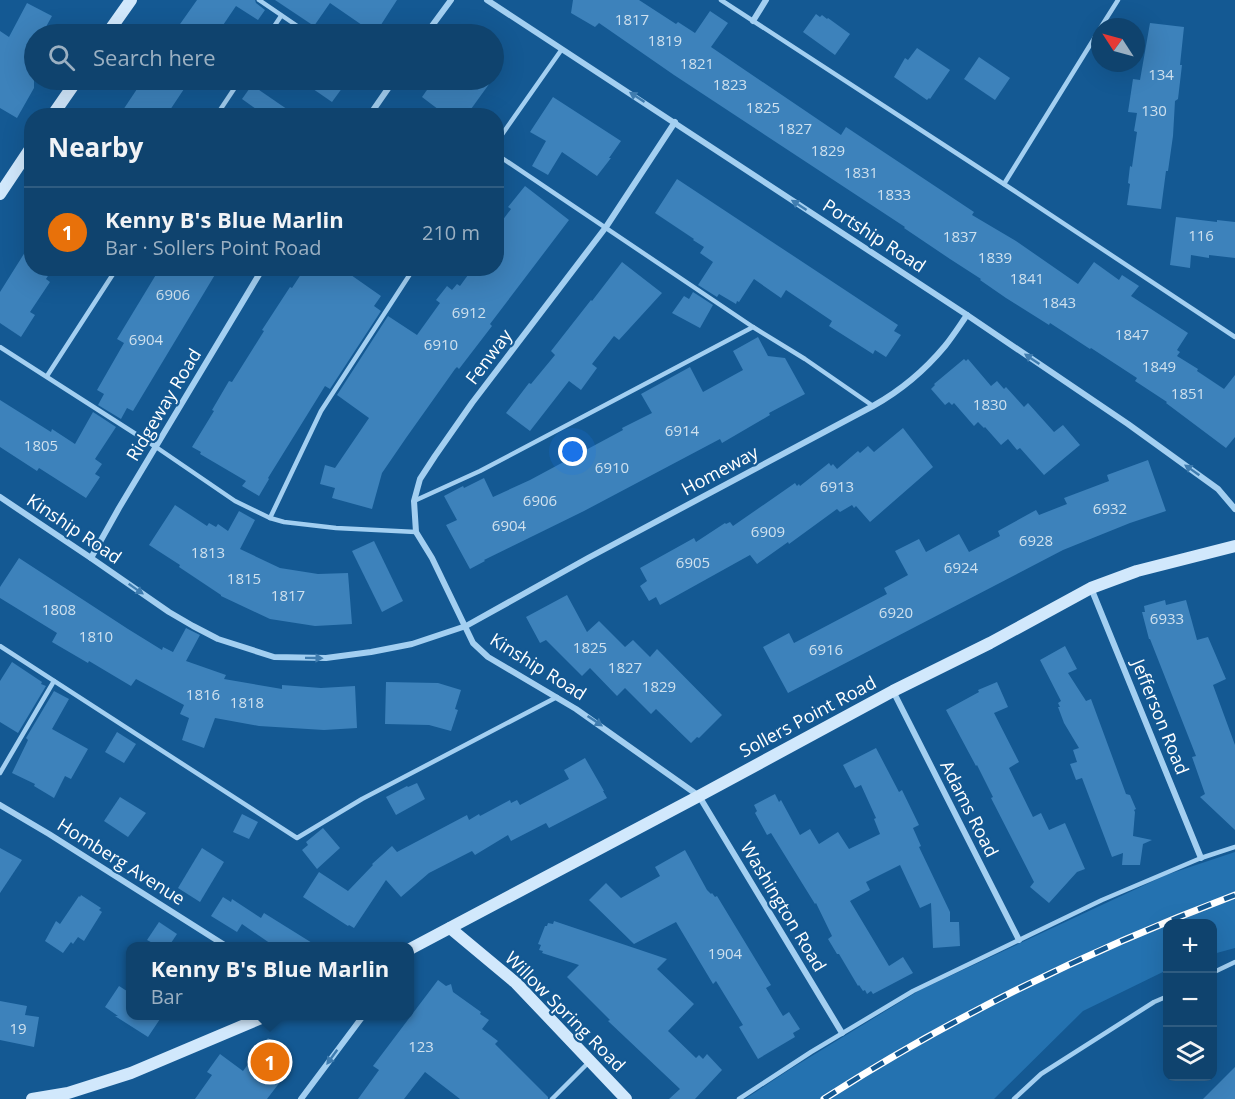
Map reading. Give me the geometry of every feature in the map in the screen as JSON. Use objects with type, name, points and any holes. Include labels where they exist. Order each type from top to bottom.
[{"type":"street","points":[[114,24],[131,0]]},
{"type":"street","points":[[433,24],[451,0]]},
{"type":"street","name":"Portship Road","points":[[487,0],[967,315],[1128,424],[1218,489],[1235,509]]},
{"type":"street","points":[[753,21],[766,0]]},
{"type":"street","points":[[58,108],[70,90]]},
{"type":"street","points":[[374,108],[387,90]]},
{"type":"street","name":"Fenway","points":[[466,626],[432,558],[416,532],[414,501],[420,479],[472,404],[606,227],[675,122]]},
{"type":"street","points":[[0,194],[4,179],[24,155]]},
{"type":"street","name":"Ridgeway Road","points":[[91,558],[119,507],[258,276]]},
{"type":"street","name":"Homeway","points":[[466,626],[893,395],[945,346],[967,315]]},
{"type":"street","name":"Kinship Road","points":[[0,497],[169,612],[218,639],[274,657],[326,658],[371,652],[412,644],[466,626],[473,643],[488,657],[576,709],[699,796]]},
{"type":"street","name":"Sollers Point Road","points":[[414,947],[893,691],[1091,588],[1137,571],[1235,546]]},
{"type":"street","name":"Jefferson Road","points":[[1091,588],[1201,858]]},
{"type":"street","name":"Adams Road","points":[[893,691],[1019,940]]},
{"type":"street","name":"Washington Road","points":[[699,796],[842,1034]]},
{"type":"street","name":"Homberg Avenue","points":[[0,805],[220,942]]},
{"type":"street","name":"Willow Spring Road","points":[[450,928],[516,983],[626,1099]]},
{"type":"street","points":[[32,1099],[68,1093],[131,1073],[257,1020]]},
{"type":"street","points":[[302,1099],[360,1020]]},
{"type":"lane","points":[[259,0],[293,24]]},
{"type":"lane","points":[[721,0],[1235,337]]},
{"type":"lane","points":[[1106,18],[1118,0]]},
{"type":"lane","points":[[276,24],[281,16]]},
{"type":"lane","points":[[1004,184],[1091,43]]},
{"type":"lane","points":[[504,132],[562,49]]},
{"type":"lane","points":[[221,108],[233,90]]},
{"type":"lane","points":[[504,159],[873,406]]},
{"type":"lane","points":[[47,376],[112,276]]},
{"type":"lane","points":[[270,518],[321,411],[409,276]]},
{"type":"lane","points":[[414,501],[480,471],[753,327]]},
{"type":"lane","points":[[0,346],[235,501],[270,518],[284,522],[336,528],[416,532]]},
{"type":"lane","points":[[0,646],[297,838],[362,799],[556,698]]},
{"type":"lane","points":[[0,773],[54,681]]},
{"type":"lane","points":[[739,1099],[913,991],[1102,900],[1201,858],[1235,847]]},
{"type":"lane","points":[[1217,971],[1235,962]]},
{"type":"lane","points":[[1014,1099],[1041,1074],[1163,998]]},
{"type":"lane","points":[[552,1099],[590,1061]]},
{"type":"shaded area","points":[[1235,852],[1235,948],[1217,953],[1217,919],[1163,919],[1163,972],[1083,1011],[994,1099],[745,1099],[920,990],[1166,875]]},
{"type":"building","points":[[197,0],[255,0],[265,10],[258,20],[236,6],[224,24],[180,24]]},
{"type":"building","points":[[275,0],[397,0],[381,24],[360,24],[330,3],[315,24],[311,24]]},
{"type":"building","points":[[573,0],[639,0],[676,24],[678,22],[695,33],[710,11],[728,23],[711,47],[841,135],[846,127],[974,212],[972,215],[1016,241],[1078,284],[1094,262],[1119,280],[1122,275],[1139,286],[1131,296],[1188,333],[1177,350],[1180,352],[1177,356],[1224,389],[1235,375],[1235,437],[1226,448],[1167,402],[1135,381],[1137,378],[1006,298],[905,227],[599,23],[595,27],[571,13]]},
{"type":"building","points":[[27,3],[52,16],[48,24],[24,24],[24,90],[33,90],[17,118],[0,108],[0,31],[9,37]]},
{"type":"building","points":[[816,14],[828,18],[850,34],[835,55],[803,32]]},
{"type":"building","points":[[1150,23],[1184,27],[1178,99],[1175,101],[1173,136],[1161,209],[1127,205],[1130,166],[1132,167],[1137,132],[1134,131],[1137,113],[1128,112],[1133,79],[1140,80],[1141,72],[1145,72],[1145,52]]},
{"type":"building","points":[[917,48],[950,70],[927,100],[894,77],[905,58],[908,60]]},
{"type":"building","points":[[979,57],[1010,78],[995,100],[964,79]]},
{"type":"building","points":[[136,90],[183,90],[171,108],[124,108]]},
{"type":"building","points":[[248,90],[259,90],[285,108],[255,108],[242,99]]},
{"type":"building","points":[[315,90],[341,90],[332,102]]},
{"type":"building","points":[[427,90],[485,90],[472,108],[436,108],[422,97]]},
{"type":"building","points":[[553,97],[621,141],[597,176],[562,152],[548,175],[532,166],[546,141],[530,132]]},
{"type":"building","points":[[677,179],[898,325],[894,331],[901,335],[886,357],[875,350],[873,354],[829,326],[832,321],[786,290],[781,298],[754,279],[736,304],[719,294],[717,297],[698,285],[713,262],[700,253],[704,247],[655,213]]},
{"type":"building","points":[[525,186],[569,220],[490,324],[492,326],[459,369],[457,367],[455,369],[382,473],[372,509],[332,498],[335,488],[320,484],[325,465],[335,468],[369,418],[337,395],[388,316],[417,335],[440,303],[436,300],[447,286],[452,290],[457,284],[460,286],[467,276],[504,276],[504,218],[511,209],[508,207]]},
{"type":"building","points":[[1176,217],[1235,222],[1235,258],[1191,255],[1190,268],[1170,265]]},
{"type":"building","points":[[24,254],[24,276],[48,276],[46,279],[50,282],[30,312],[35,315],[21,337],[0,323],[0,292]]},
{"type":"building","points":[[622,262],[662,293],[619,340],[614,336],[592,364],[597,368],[581,390],[569,381],[530,431],[506,413],[555,355],[551,351]]},
{"type":"building","points":[[155,276],[214,276],[133,411],[127,408],[121,419],[98,405],[104,394],[97,390],[124,343],[117,339]]},
{"type":"building","points":[[300,276],[352,276],[381,296],[374,306],[381,311],[330,389],[325,386],[259,496],[242,486],[246,481],[192,447],[229,381],[232,382],[264,331],[262,330],[290,287],[292,288]]},
{"type":"building","points":[[693,292],[713,305],[700,328],[672,313],[684,296],[689,299]]},
{"type":"building","points":[[758,337],[768,356],[785,358],[805,394],[769,413],[770,415],[722,443],[720,439],[470,569],[446,525],[457,520],[444,496],[484,478],[493,497],[530,480],[652,413],[641,394],[690,367],[703,392],[743,370],[733,351]]},
{"type":"building","points":[[964,359],[966,361],[968,359],[991,386],[997,381],[1004,389],[1006,387],[1024,407],[1028,403],[1054,432],[1063,425],[1080,445],[1044,475],[1020,448],[1017,450],[1008,439],[1001,445],[978,422],[974,426],[954,403],[952,405],[949,402],[945,405],[931,389]]},
{"type":"building","points":[[0,400],[75,444],[93,412],[116,427],[95,459],[102,464],[95,474],[100,477],[86,498],[39,468],[37,471],[0,447]]},
{"type":"building","points":[[903,428],[933,467],[870,522],[856,506],[854,508],[852,505],[840,512],[837,509],[757,564],[750,555],[660,605],[656,597],[649,601],[640,586],[647,581],[640,568],[694,538],[696,542],[725,523],[730,522],[733,526],[795,483],[800,486],[829,463],[837,469],[858,451],[860,453],[868,446],[874,452]]},
{"type":"building","points":[[1148,460],[1166,511],[1063,550],[788,693],[763,647],[789,633],[794,643],[887,594],[884,588],[908,575],[895,551],[919,539],[926,552],[959,534],[969,552],[1000,536],[998,531],[1036,510],[1039,515],[1067,504],[1064,498],[1109,481],[1107,475]]},
{"type":"building","points":[[175,505],[207,526],[209,523],[216,527],[218,524],[228,531],[239,511],[255,520],[240,549],[280,568],[318,574],[348,573],[352,624],[315,626],[270,619],[221,596],[149,545]]},
{"type":"building","points":[[374,541],[403,601],[382,612],[352,551]]},
{"type":"building","points":[[19,558],[162,650],[163,647],[173,652],[186,628],[200,635],[186,661],[226,675],[224,679],[282,689],[282,685],[321,688],[355,686],[357,728],[324,730],[259,726],[215,718],[204,748],[182,740],[189,718],[180,714],[184,705],[136,679],[131,686],[89,661],[88,663],[52,642],[57,633],[0,598],[0,587]]},
{"type":"building","points":[[567,595],[587,632],[599,621],[625,647],[633,640],[650,657],[657,649],[722,715],[691,743],[656,709],[651,714],[625,688],[617,696],[590,668],[582,676],[546,640],[540,643],[526,617]]},
{"type":"building","points":[[1165,600],[1166,605],[1186,600],[1197,640],[1208,637],[1226,679],[1213,685],[1235,745],[1235,830],[1200,797],[1205,794],[1192,757],[1196,756],[1149,639],[1142,612],[1145,612],[1144,606]]},
{"type":"building","points":[[1065,646],[1077,669],[1068,673],[1086,701],[1091,699],[1126,794],[1130,795],[1136,809],[1134,810],[1133,836],[1152,840],[1143,844],[1140,865],[1122,865],[1123,853],[1112,857],[1082,778],[1076,780],[1070,764],[1077,762],[1073,750],[1079,748],[1064,723],[1058,707],[1061,701],[1040,660]]},
{"type":"building","points":[[12,662],[46,686],[18,733],[0,722],[0,681]]},
{"type":"building","points":[[386,682],[438,683],[461,690],[455,709],[458,710],[451,731],[429,725],[385,724]]},
{"type":"building","points":[[997,682],[1008,707],[994,713],[1019,762],[1009,768],[1033,817],[1041,813],[1049,830],[1065,823],[1085,869],[1077,872],[1049,903],[1030,887],[1034,882],[991,798],[993,797],[977,765],[946,710],[979,692],[978,690]]},
{"type":"building","points":[[54,691],[69,699],[52,729],[88,749],[71,779],[65,776],[54,798],[34,786],[35,784],[12,773],[28,740],[26,738]]},
{"type":"building","points":[[117,732],[136,744],[124,763],[105,752]]},
{"type":"building","points":[[876,748],[899,792],[902,790],[919,825],[913,828],[921,846],[919,847],[950,912],[950,922],[959,922],[960,946],[933,948],[931,903],[920,908],[900,865],[866,882],[870,890],[850,901],[889,966],[903,957],[913,973],[873,994],[871,991],[867,994],[858,986],[828,939],[832,936],[816,903],[771,833],[767,835],[755,813],[757,811],[754,805],[775,794],[779,802],[781,800],[800,835],[810,829],[819,844],[838,832],[849,849],[880,834],[874,819],[876,818],[861,785],[855,788],[843,765]]},
{"type":"building","points":[[585,758],[607,798],[549,828],[546,823],[511,841],[508,835],[475,855],[472,851],[429,873],[401,897],[386,880],[354,928],[303,897],[319,872],[348,891],[392,846],[397,852],[467,815],[469,820],[510,800],[511,803],[517,800],[520,805],[569,779],[564,770]]},
{"type":"building","points":[[417,783],[425,799],[396,815],[386,797]]},
{"type":"building","points":[[120,797],[146,813],[128,837],[104,821]]},
{"type":"building","points":[[242,814],[258,822],[249,839],[233,832]]},
{"type":"building","points":[[323,828],[340,848],[317,869],[302,850],[308,845],[306,842]]},
{"type":"building","points":[[0,848],[22,860],[0,893]]},
{"type":"building","points":[[202,848],[224,862],[200,902],[178,888]]},
{"type":"building","points":[[685,850],[707,890],[715,897],[717,896],[771,985],[766,988],[783,1016],[789,1012],[800,1029],[793,1033],[795,1037],[758,1059],[739,1027],[743,1025],[716,981],[713,984],[676,922],[634,944],[589,900],[606,883],[621,898],[660,876],[655,867]]},
{"type":"building","points":[[81,895],[101,908],[99,910],[102,912],[84,941],[78,937],[63,953],[45,941],[56,921],[60,924]]},
{"type":"building","points":[[223,897],[231,902],[232,899],[261,918],[264,913],[311,942],[268,942],[242,924],[237,932],[211,916]]},
{"type":"building","points":[[554,921],[667,959],[657,969],[694,1004],[668,1031],[696,1058],[699,1055],[703,1059],[707,1054],[722,1070],[695,1099],[669,1099],[680,1089],[608,1021],[610,1020],[567,977],[579,965],[539,950],[541,945],[538,944],[545,926],[548,923],[553,924]]},
{"type":"building","points":[[159,922],[177,934],[172,942],[147,940]]},
{"type":"building","points":[[438,980],[446,986],[451,984],[453,992],[489,1020],[482,1029],[498,1041],[495,1044],[548,1099],[460,1099],[425,1072],[404,1099],[358,1099],[379,1070],[373,1066],[408,1020],[414,1020],[414,1012]]},
{"type":"building","points":[[119,986],[126,990],[126,1020],[159,1020],[148,1037],[105,1007]]},
{"type":"building","points":[[0,1001],[27,1006],[25,1015],[39,1017],[34,1047],[0,1040]]},
{"type":"building","points":[[268,1038],[292,1056],[275,1078],[280,1082],[267,1099],[195,1099],[212,1075],[207,1072],[220,1054],[243,1071]]},
{"type":"building","points":[[1235,1067],[1235,1099],[1203,1099]]},
{"type":"railway","points":[[824,1099],[923,1040],[1024,986],[1129,938],[1235,895]]},
{"type":"place","name":"Kenny B's Blue Marlin","points":[[270,1062]]}]
